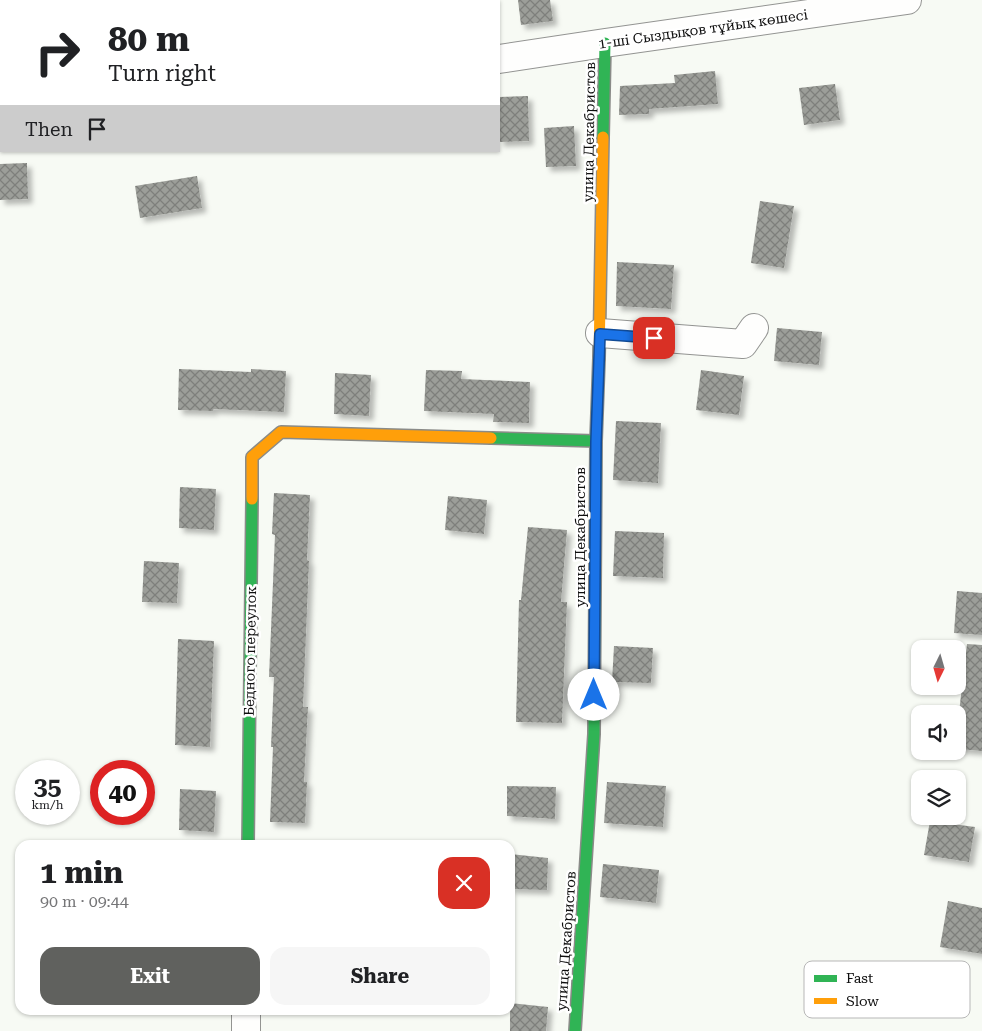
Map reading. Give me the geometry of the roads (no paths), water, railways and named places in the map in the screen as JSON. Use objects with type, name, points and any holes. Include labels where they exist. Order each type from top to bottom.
[{"type":"street","name":"1-ші Сыздықов тұйық көшесі","points":[[500,59],[907,0]]},
{"type":"street","name":"улица Декабристов","points":[[575,1031],[594,734],[596,442],[600,334],[605,43]]},
{"type":"street","points":[[600,334],[743,344],[754,328]]},
{"type":"street","name":"Бедного переулок","points":[[248,840],[252,457],[281,432],[596,442]]},
{"type":"street","points":[[246,1015],[246,1031]]}]
